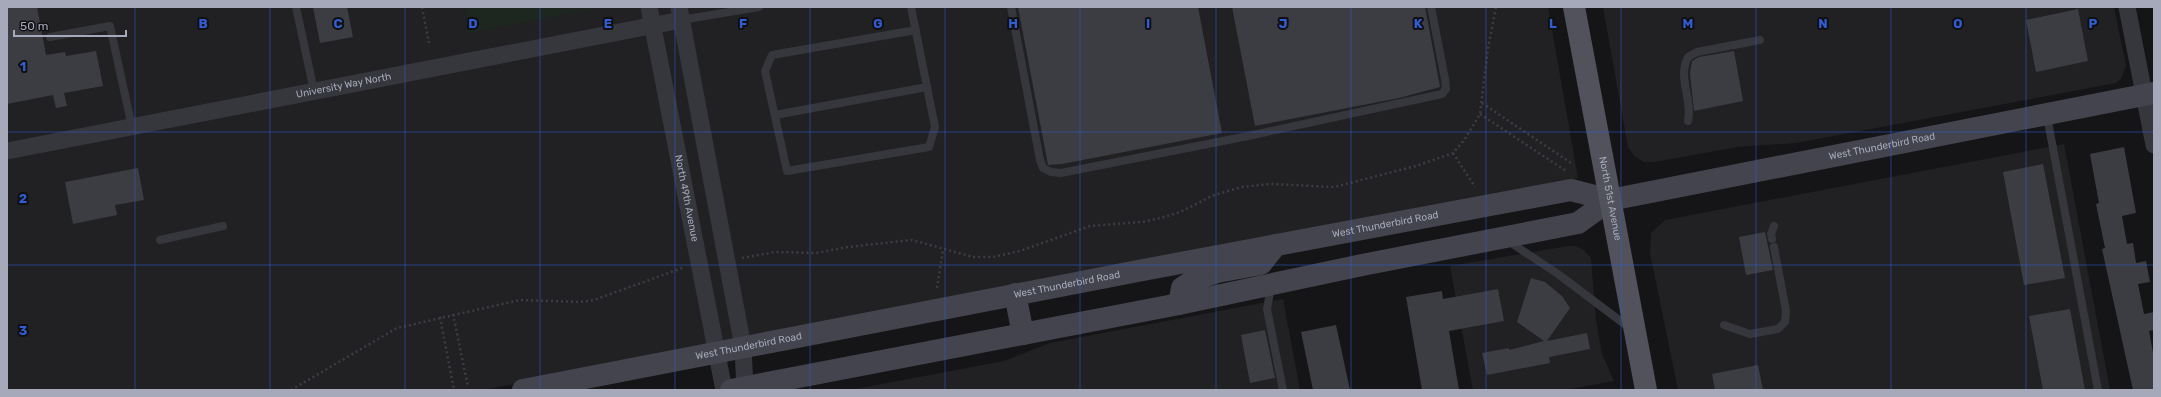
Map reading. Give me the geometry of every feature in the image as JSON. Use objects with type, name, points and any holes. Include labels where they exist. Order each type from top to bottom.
[{"type":"main road","name":"North 51st Avenue","points":[[1574,7],[1646,390]]},
{"type":"main road","name":"West Thunderbird Road","points":[[740,389],[1179,304],[1271,284],[1578,223],[1610,200],[2149,94]]},
{"type":"main road","name":"West Thunderbird Road","points":[[523,390],[1015,294],[1571,190],[1610,200]]},
{"type":"main road","points":[[1179,304],[1179,295],[1182,288],[1194,280],[1217,272],[1261,264],[1276,245]]},
{"type":"main road","points":[[1015,294],[1023,334]]},
{"type":"street","name":"North 49th Avenue","points":[[649,7],[724,390]]},
{"type":"street","points":[[2127,7],[2149,94],[2154,145]]},
{"type":"street","name":"University Way North","points":[[7,151],[653,25],[680,13]]},
{"type":"street","points":[[680,13],[743,347],[740,389]]},
{"type":"lane","points":[[296,7],[314,91]]},
{"type":"lane","points":[[680,13],[758,7]]},
{"type":"lane","points":[[911,7],[916,30],[935,127],[929,147],[787,171],[765,71],[772,55],[916,30]]},
{"type":"lane","points":[[1011,7],[1040,160],[1043,168],[1051,172],[1061,173],[1241,137],[1442,94],[1446,89],[1445,79],[1431,7]]},
{"type":"lane","points":[[50,37],[110,26],[132,127]]},
{"type":"lane","points":[[1688,121],[1691,112],[1683,72],[1688,57],[1697,52],[1760,40]]},
{"type":"lane","points":[[775,115],[927,87]]},
{"type":"lane","points":[[2046,114],[2098,390]]},
{"type":"lane","points":[[160,240],[223,226]]},
{"type":"lane","points":[[1724,325],[1750,334],[1778,329],[1782,326],[1786,319],[1786,311],[1771,234],[1774,226]]},
{"type":"lane","points":[[1503,238],[1553,270],[1635,332]]},
{"type":"lane","points":[[1271,284],[1267,309],[1283,390]]},
{"type":"path","points":[[422,7],[429,43]]},
{"type":"path","points":[[740,258],[775,252],[816,253],[848,247],[912,240],[972,257],[993,257],[1020,251],[1090,226],[1142,222],[1161,218],[1180,212],[1230,190],[1255,185],[1328,187],[1350,184],[1416,166],[1453,153],[1465,139],[1480,114],[1488,48],[1496,7]]},
{"type":"path","points":[[1482,102],[1571,163]]},
{"type":"path","points":[[1480,114],[1566,171]]},
{"type":"path","points":[[1453,153],[1475,187]]},
{"type":"path","points":[[936,288],[943,250]]},
{"type":"path","points":[[291,390],[397,328],[520,300],[580,302],[594,300],[662,274],[691,266]]},
{"type":"path","points":[[454,314],[468,387]]},
{"type":"path","points":[[440,317],[454,390]]},
{"type":"shaded area","points":[[7,7],[1548,7],[1578,178],[483,390],[7,390]]},
{"type":"shaded area","points":[[465,7],[603,7],[470,33]]},
{"type":"shaded area","points":[[1603,7],[2114,7],[2126,66],[2121,79],[2116,83],[1796,143],[1737,147],[1655,162],[1644,162],[1634,156],[1628,147]]},
{"type":"shaded area","points":[[2064,144],[2110,390],[1678,390],[1650,253],[1651,233],[1665,220]]},
{"type":"shaded area","points":[[1568,246],[1576,246],[1584,250],[1591,258],[1596,320],[1602,354],[1614,381],[1565,390],[1473,390],[1450,266]]},
{"type":"shaded area","points":[[1283,299],[1300,390],[850,390],[1004,361],[1050,343]]},
{"type":"building","points":[[7,7],[37,7],[46,55],[65,52],[66,56],[96,51],[103,86],[64,93],[67,106],[56,108],[53,95],[7,104]]},
{"type":"building","points":[[313,7],[347,7],[353,37],[320,43]]},
{"type":"building","points":[[1018,7],[1198,7],[1222,133],[1062,164],[1048,165]]},
{"type":"building","points":[[1232,7],[1425,7],[1440,87],[1399,98],[1255,126]]},
{"type":"building","points":[[2078,9],[2088,61],[2036,72],[2026,20]]},
{"type":"building","points":[[1734,51],[1743,101],[1694,111],[1690,73],[1692,61],[1699,57]]},
{"type":"building","points":[[2124,147],[2136,213],[2122,216],[2127,244],[2133,243],[2136,263],[2146,261],[2150,282],[2138,284],[2144,314],[2154,312],[2154,330],[2149,331],[2154,358],[2154,390],[2133,390],[2102,249],[2105,248],[2096,204],[2099,203],[2090,154]]},
{"type":"building","points":[[2043,164],[2065,278],[2024,285],[2003,172]]},
{"type":"building","points":[[138,168],[144,200],[115,205],[117,215],[73,224],[65,182]]},
{"type":"building","points":[[1765,232],[1773,270],[1746,275],[1739,237]]},
{"type":"building","points":[[1531,278],[1545,282],[1562,296],[1570,308],[1547,341],[1587,333],[1590,349],[1549,357],[1550,363],[1487,375],[1482,353],[1509,348],[1509,350],[1544,341],[1517,322]]},
{"type":"building","points":[[1498,289],[1504,321],[1449,331],[1459,390],[1422,390],[1406,297],[1442,291],[1443,299]]},
{"type":"building","points":[[2070,309],[2085,390],[2043,390],[2029,316]]},
{"type":"building","points":[[1336,325],[1350,390],[1313,390],[1301,332]]},
{"type":"building","points":[[1265,330],[1275,378],[1250,383],[1241,335]]},
{"type":"building","points":[[1758,365],[1763,390],[1715,390],[1712,374]]}]
